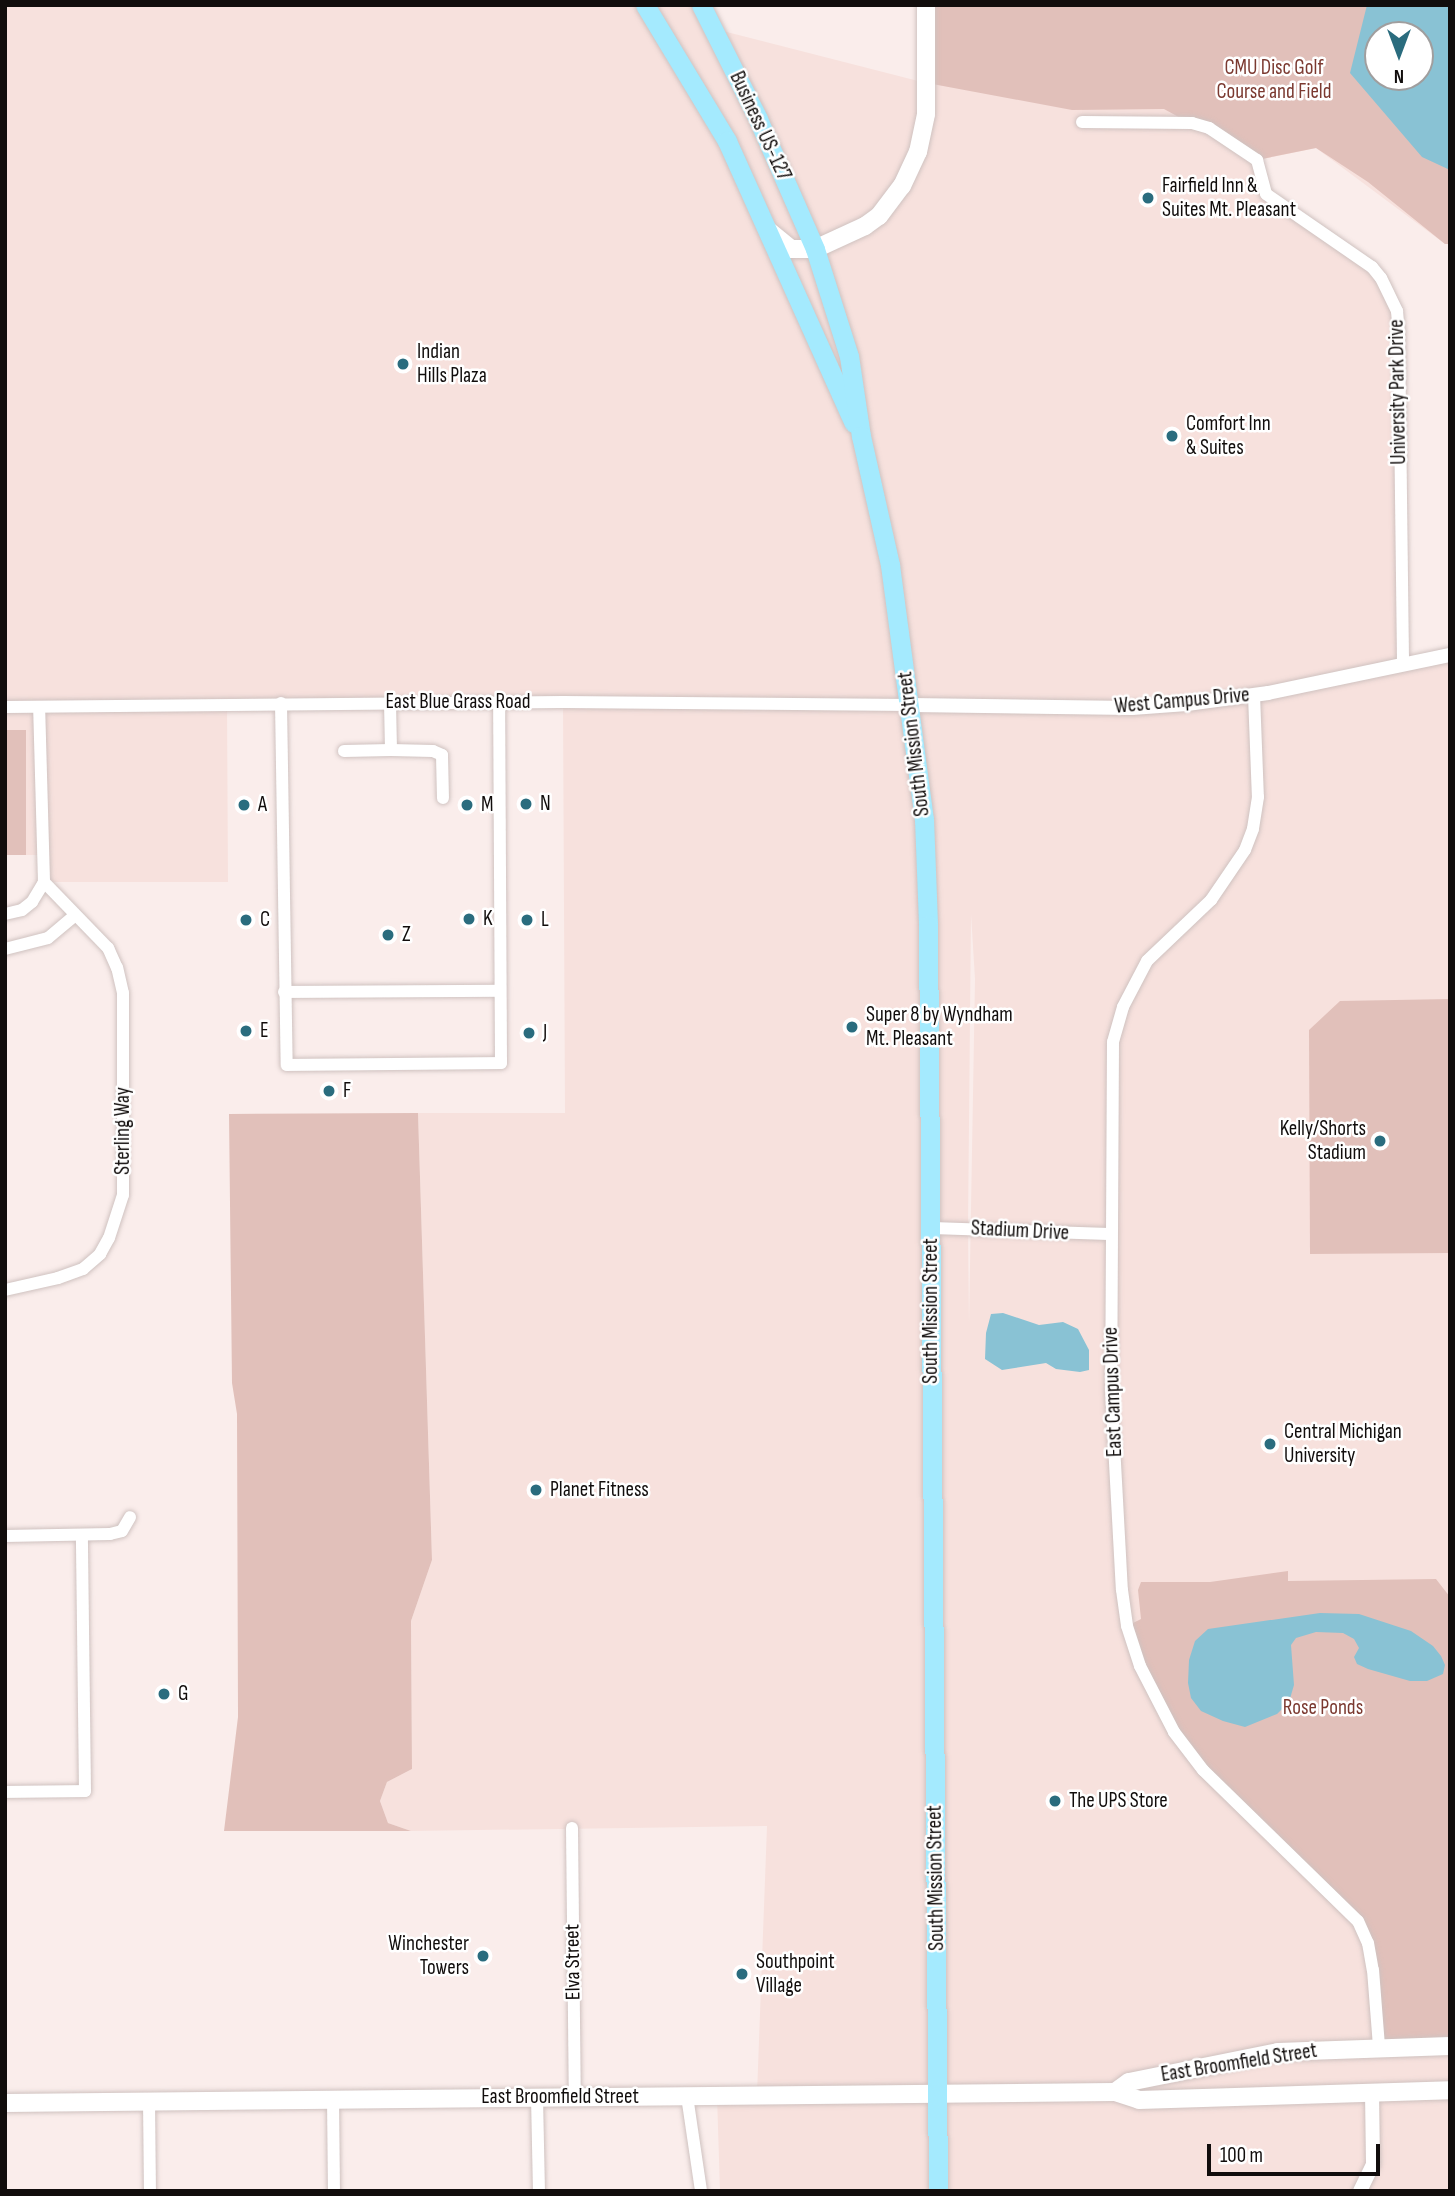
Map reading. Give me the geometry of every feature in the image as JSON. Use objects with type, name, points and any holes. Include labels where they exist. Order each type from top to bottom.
[{"type":"main road","name":"Business US-127","points":[[645,5],[727,141],[769,231]]},
{"type":"main road","name":"Business US-127","points":[[701,5],[758,119],[815,249]]},
{"type":"main road","points":[[769,231],[791,249],[815,249],[844,237],[879,216],[902,186],[912,169],[926,114],[926,5]]},
{"type":"main road","name":"South Mission Street","points":[[769,231],[831,375],[861,436]]},
{"type":"main road","name":"South Mission Street","points":[[815,249],[849,356],[861,436],[890,565],[911,705],[924,819],[928,925],[938,2191]]},
{"type":"main road","name":"East Broomfield Street","points":[[1115,2092],[1129,2082],[1294,2050],[1450,2046]]},
{"type":"main road","points":[[1237,2096],[1229,2080],[1229,2073],[1247,2058]]},
{"type":"main road","name":"East Broomfield Street","points":[[5,2103],[1115,2092],[1131,2100],[1450,2090]]},
{"type":"street","name":"University Park Drive","points":[[1082,122],[1192,123],[1209,128],[1257,160],[1266,194],[1372,267],[1381,278],[1397,311],[1399,333],[1403,664]]},
{"type":"street","name":"West Campus Drive","points":[[911,705],[1132,708],[1254,695],[1450,655]]},
{"type":"street","name":"East Campus Drive","points":[[1254,695],[1257,807],[1245,850],[1211,900],[1147,961],[1131,988],[1115,1030],[1110,1074],[1111,1397],[1127,1626],[1140,1666],[1174,1732],[1203,1770],[1358,1921],[1365,1934],[1373,1970],[1379,2047]]},
{"type":"street","name":"East Blue Grass Road","points":[[5,707],[390,702],[911,705]]},
{"type":"street","points":[[390,702],[391,750]]},
{"type":"street","points":[[281,703],[286,1065],[300,1065],[501,1063],[499,702]]},
{"type":"street","points":[[5,914],[22,910],[32,902],[44,882],[38,707]]},
{"type":"street","points":[[344,751],[433,751],[442,755],[443,798]]},
{"type":"street","name":"Sterling Way","points":[[5,1290],[58,1278],[83,1269],[100,1254],[110,1238],[123,1195],[123,993],[117,968],[107,948],[44,882]]},
{"type":"street","points":[[5,949],[48,938],[74,916]]},
{"type":"street","points":[[284,992],[499,991]]},
{"type":"street","name":"Stadium Drive","points":[[931,1228],[1110,1234]]},
{"type":"street","points":[[5,1536],[82,1535],[122,1531],[130,1517]]},
{"type":"street","points":[[5,1792],[85,1791],[82,1535]]},
{"type":"street","name":"Elva Street","points":[[572,1828],[575,2096]]},
{"type":"street","points":[[1360,2191],[1373,2164],[1372,2091]]},
{"type":"street","points":[[687,2096],[701,2191]]},
{"type":"street","points":[[537,2097],[539,2191]]},
{"type":"street","points":[[333,2098],[334,2191]]},
{"type":"street","points":[[149,2101],[150,2191]]},
{"type":"shaded area","points":[[5,5],[698,5],[715,29],[926,83],[1450,5],[1450,244],[1445,244],[1316,148],[1258,160],[1266,194],[1372,267],[1392,298],[1403,663],[1450,655],[1450,2191],[720,2191],[717,2096],[757,2094],[767,1826],[411,1831],[388,1823],[380,1801],[387,1782],[412,1769],[411,1621],[432,1560],[418,1113],[565,1113],[563,702],[227,704],[228,882],[44,882],[44,855],[5,855]],"holes":[[[971,914],[975,979],[969,1324]]]},
{"type":"green space","name":"CMU Disc Golf Course and Field","points":[[929,5],[1450,5],[1450,244],[1445,244],[1368,182],[1316,148],[1257,160],[1164,109],[1072,110],[927,83]]},
{"type":"green space","points":[[5,730],[26,730],[26,855],[5,855]]},
{"type":"green space","name":"Kelly/Shorts Stadium","points":[[1450,999],[1450,1253],[1310,1254],[1309,1030],[1340,1001]]},
{"type":"green space","points":[[418,1113],[432,1560],[411,1621],[412,1769],[387,1782],[380,1801],[388,1823],[411,1831],[224,1831],[238,1717],[237,1414],[232,1383],[229,1114]]},
{"type":"green space","name":"Rose Ponds","points":[[1288,1571],[1288,1581],[1436,1579],[1450,1597],[1450,2046],[1379,2047],[1365,1934],[1186,1749],[1127,1626],[1141,1619],[1138,1590],[1141,1582],[1210,1582]]},
{"type":"water","points":[[1367,5],[1450,5],[1450,170],[1422,157],[1365,91],[1434,91],[1434,21],[1364,21],[1364,89],[1350,73]]},
{"type":"water","points":[[1003,1313],[1039,1325],[1063,1322],[1078,1329],[1089,1350],[1089,1370],[1080,1372],[1056,1369],[1046,1363],[1002,1370],[985,1359],[986,1333],[991,1314]]},
{"type":"water","points":[[1320,1613],[1359,1614],[1411,1631],[1433,1646],[1441,1656],[1445,1665],[1443,1674],[1427,1681],[1410,1681],[1368,1669],[1357,1664],[1354,1657],[1359,1648],[1354,1639],[1343,1633],[1316,1632],[1296,1638],[1291,1645],[1294,1685],[1289,1702],[1277,1714],[1245,1727],[1201,1711],[1191,1698],[1188,1683],[1189,1660],[1195,1641],[1208,1629]]},
{"type":"place","name":"Fairfield Inn & Suites Mt. Pleasant","points":[[1148,198]]},
{"type":"place","name":"Indian Hills Plaza","points":[[403,364]]},
{"type":"place","name":"Comfort Inn & Suites","points":[[1172,436]]},
{"type":"place","name":"N","points":[[526,804]]},
{"type":"place","name":"A","points":[[244,805]]},
{"type":"place","name":"M","points":[[467,805]]},
{"type":"place","name":"K","points":[[469,919]]},
{"type":"place","name":"C","points":[[246,920]]},
{"type":"place","name":"L","points":[[527,920]]},
{"type":"place","name":"Z","points":[[388,935]]},
{"type":"place","name":"Super 8 by Wyndham Mt. Pleasant","points":[[852,1027]]},
{"type":"place","name":"E","points":[[246,1031]]},
{"type":"place","name":"J","points":[[529,1033]]},
{"type":"place","name":"F","points":[[329,1091]]},
{"type":"place","name":"Kelly/Shorts Stadium","points":[[1380,1141]]},
{"type":"place","name":"Central Michigan University","points":[[1270,1444]]},
{"type":"place","name":"Planet Fitness","points":[[536,1490]]},
{"type":"place","name":"G","points":[[164,1694]]},
{"type":"place","name":"The UPS Store","points":[[1055,1801]]},
{"type":"place","name":"Winchester Towers","points":[[483,1956]]},
{"type":"place","name":"Southpoint Village","points":[[742,1974]]}]
